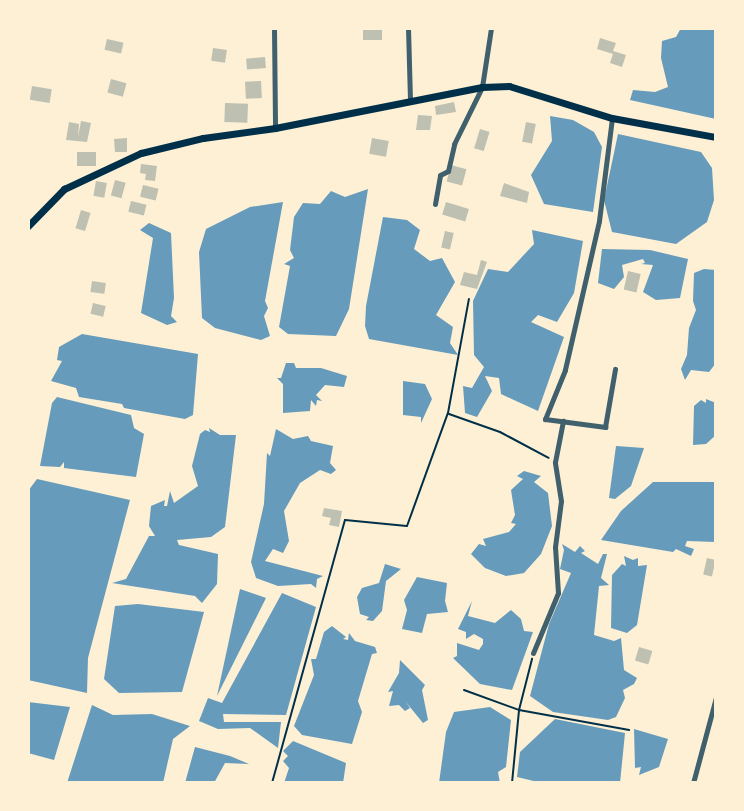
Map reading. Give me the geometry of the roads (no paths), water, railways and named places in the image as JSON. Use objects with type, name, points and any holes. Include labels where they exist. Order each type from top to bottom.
[{"type":"main road","points":[[28,226],[64,189],[141,153],[203,138],[275,128],[482,87],[509,86],[612,118],[716,137]]},
{"type":"street","points":[[274,28],[275,128]]},
{"type":"street","points":[[408,28],[410,101]]},
{"type":"street","points":[[435,204],[440,175],[448,171],[454,144],[482,87],[491,28]]},
{"type":"street","points":[[612,118],[599,221],[565,370],[545,419],[605,427],[615,369]]},
{"type":"street","points":[[533,653],[558,593],[555,547],[561,501],[555,462],[563,421]]},
{"type":"street","points":[[693,783],[716,697]]},
{"type":"water","points":[[681,28],[716,28],[716,119],[630,100],[633,90],[655,92],[668,87],[661,58],[662,41],[676,37]]},
{"type":"water","points":[[550,116],[573,120],[594,132],[602,147],[593,212],[544,204],[531,175],[552,141]]},
{"type":"water","points":[[618,134],[701,152],[712,168],[714,200],[707,222],[676,244],[612,232],[604,200]]},
{"type":"water","points":[[368,189],[349,309],[336,336],[288,334],[279,327],[290,266],[284,264],[294,258],[290,250],[294,217],[303,203],[320,204],[331,191],[345,197]]},
{"type":"water","points":[[283,202],[265,301],[268,308],[264,316],[270,336],[261,340],[215,328],[202,318],[199,252],[206,229],[250,207]]},
{"type":"water","points":[[383,217],[407,220],[420,230],[414,249],[430,261],[442,258],[455,282],[436,315],[453,327],[450,343],[458,355],[369,339],[365,326],[366,306]]},
{"type":"water","points":[[149,223],[171,233],[174,298],[171,316],[177,322],[167,325],[141,313],[153,238],[140,230]]},
{"type":"water","points":[[532,230],[583,241],[574,293],[557,322],[538,315],[531,322],[564,337],[538,411],[501,394],[499,378],[485,376],[492,391],[477,417],[465,413],[463,386],[472,388],[484,367],[474,355],[473,301],[488,269],[508,272],[534,244]]},
{"type":"water","points":[[602,249],[650,250],[688,259],[680,298],[656,300],[643,292],[653,265],[641,264],[645,263],[643,259],[622,265],[624,277],[614,289],[598,283]]},
{"type":"water","points":[[704,269],[716,270],[716,363],[709,372],[691,370],[685,380],[681,369],[696,310],[693,301],[694,273]]},
{"type":"water","points":[[82,334],[198,354],[193,415],[185,419],[124,408],[122,404],[79,397],[76,388],[51,381],[62,361],[57,360],[59,347]]},
{"type":"water","points":[[286,363],[294,363],[296,368],[321,368],[347,376],[344,387],[325,385],[316,395],[322,401],[317,400],[316,406],[311,400],[310,411],[283,413],[283,384],[277,378],[281,378]]},
{"type":"water","points":[[403,381],[425,384],[432,399],[421,423],[421,417],[403,415]]},
{"type":"water","points":[[57,397],[131,415],[134,428],[144,434],[136,477],[64,468],[64,462],[60,467],[40,466],[52,403]]},
{"type":"water","points":[[706,399],[716,403],[716,435],[706,444],[693,445],[694,406],[701,400],[706,403]]},
{"type":"water","points":[[209,428],[220,435],[236,435],[225,527],[211,537],[177,540],[179,545],[218,554],[217,584],[202,603],[195,596],[112,583],[126,579],[149,536],[155,536],[149,526],[151,506],[165,500],[164,506],[167,506],[170,491],[174,503],[198,486],[192,466],[200,434],[205,430],[210,432]]},
{"type":"water","points":[[276,429],[293,439],[308,436],[311,441],[333,446],[330,463],[336,470],[331,474],[320,470],[300,483],[284,511],[289,541],[283,553],[273,549],[265,561],[323,576],[317,579],[316,588],[311,584],[278,586],[256,578],[251,562],[264,504],[267,453],[270,456]]},
{"type":"water","points":[[616,446],[644,448],[631,486],[615,499],[609,498]]},
{"type":"water","points":[[524,471],[541,476],[534,482],[548,493],[552,526],[541,554],[524,573],[506,576],[485,568],[471,554],[479,544],[486,546],[483,539],[509,532],[516,524],[511,523],[515,515],[511,490],[523,479],[517,476]]},
{"type":"water","points":[[37,479],[130,500],[88,658],[87,693],[28,680],[28,491]]},
{"type":"water","points":[[653,482],[716,482],[716,542],[687,541],[685,546],[694,549],[691,556],[676,549],[673,552],[601,540],[621,511]]},
{"type":"water","points":[[562,544],[575,552],[580,546],[585,551],[581,553],[598,564],[603,554],[607,554],[601,578],[609,585],[599,586],[594,635],[614,641],[621,638],[624,670],[637,678],[634,684],[623,690],[625,698],[616,717],[608,720],[553,712],[530,696],[549,624],[571,573],[560,569],[564,550]]},
{"type":"water","points":[[624,556],[633,560],[638,558],[638,566],[647,565],[637,625],[627,633],[611,628],[612,575],[622,564],[626,566]]},
{"type":"water","points":[[385,564],[401,569],[386,581],[382,611],[373,621],[366,620],[369,617],[360,614],[357,597],[362,588],[379,583]]},
{"type":"water","points":[[417,577],[447,583],[445,601],[448,612],[427,614],[422,633],[402,629],[407,610],[404,600]]},
{"type":"water","points":[[240,589],[266,598],[217,696]]},
{"type":"water","points":[[282,593],[316,607],[286,715],[223,714],[224,722],[281,722],[278,748],[250,728],[218,729],[199,721],[208,698],[222,703]]},
{"type":"water","points":[[472,601],[468,616],[495,623],[511,610],[521,619],[524,631],[533,632],[512,690],[480,684],[453,658],[457,656],[457,643],[479,650],[483,644],[483,639],[474,634],[466,639],[466,632],[458,629]]},
{"type":"water","points":[[138,604],[204,612],[182,692],[119,693],[104,679],[115,606]]},
{"type":"water","points":[[332,626],[346,637],[343,639],[348,640],[349,633],[355,641],[375,647],[377,653],[372,654],[358,701],[362,712],[352,744],[302,735],[294,726],[314,675],[311,659],[316,659],[324,632]]},
{"type":"water","points":[[400,660],[425,685],[422,690],[428,720],[423,723],[405,701],[410,708],[405,711],[399,705],[389,706],[393,691],[388,692],[399,673]]},
{"type":"water","points":[[28,702],[70,707],[54,760],[28,753]]},
{"type":"water","points":[[92,705],[113,715],[152,714],[190,726],[173,739],[163,783],[67,783]]},
{"type":"water","points":[[490,707],[511,720],[506,767],[498,772],[500,783],[439,783],[446,732],[454,712]]},
{"type":"water","points":[[555,719],[625,733],[620,783],[542,783],[517,777],[520,752]]},
{"type":"water","points":[[634,729],[668,739],[659,767],[639,775],[641,767],[635,768]]},
{"type":"water","points":[[293,741],[346,763],[343,783],[284,783],[289,768],[283,761],[288,756],[283,751]]},
{"type":"water","points":[[195,747],[249,764],[225,763],[214,783],[185,783]]}]
